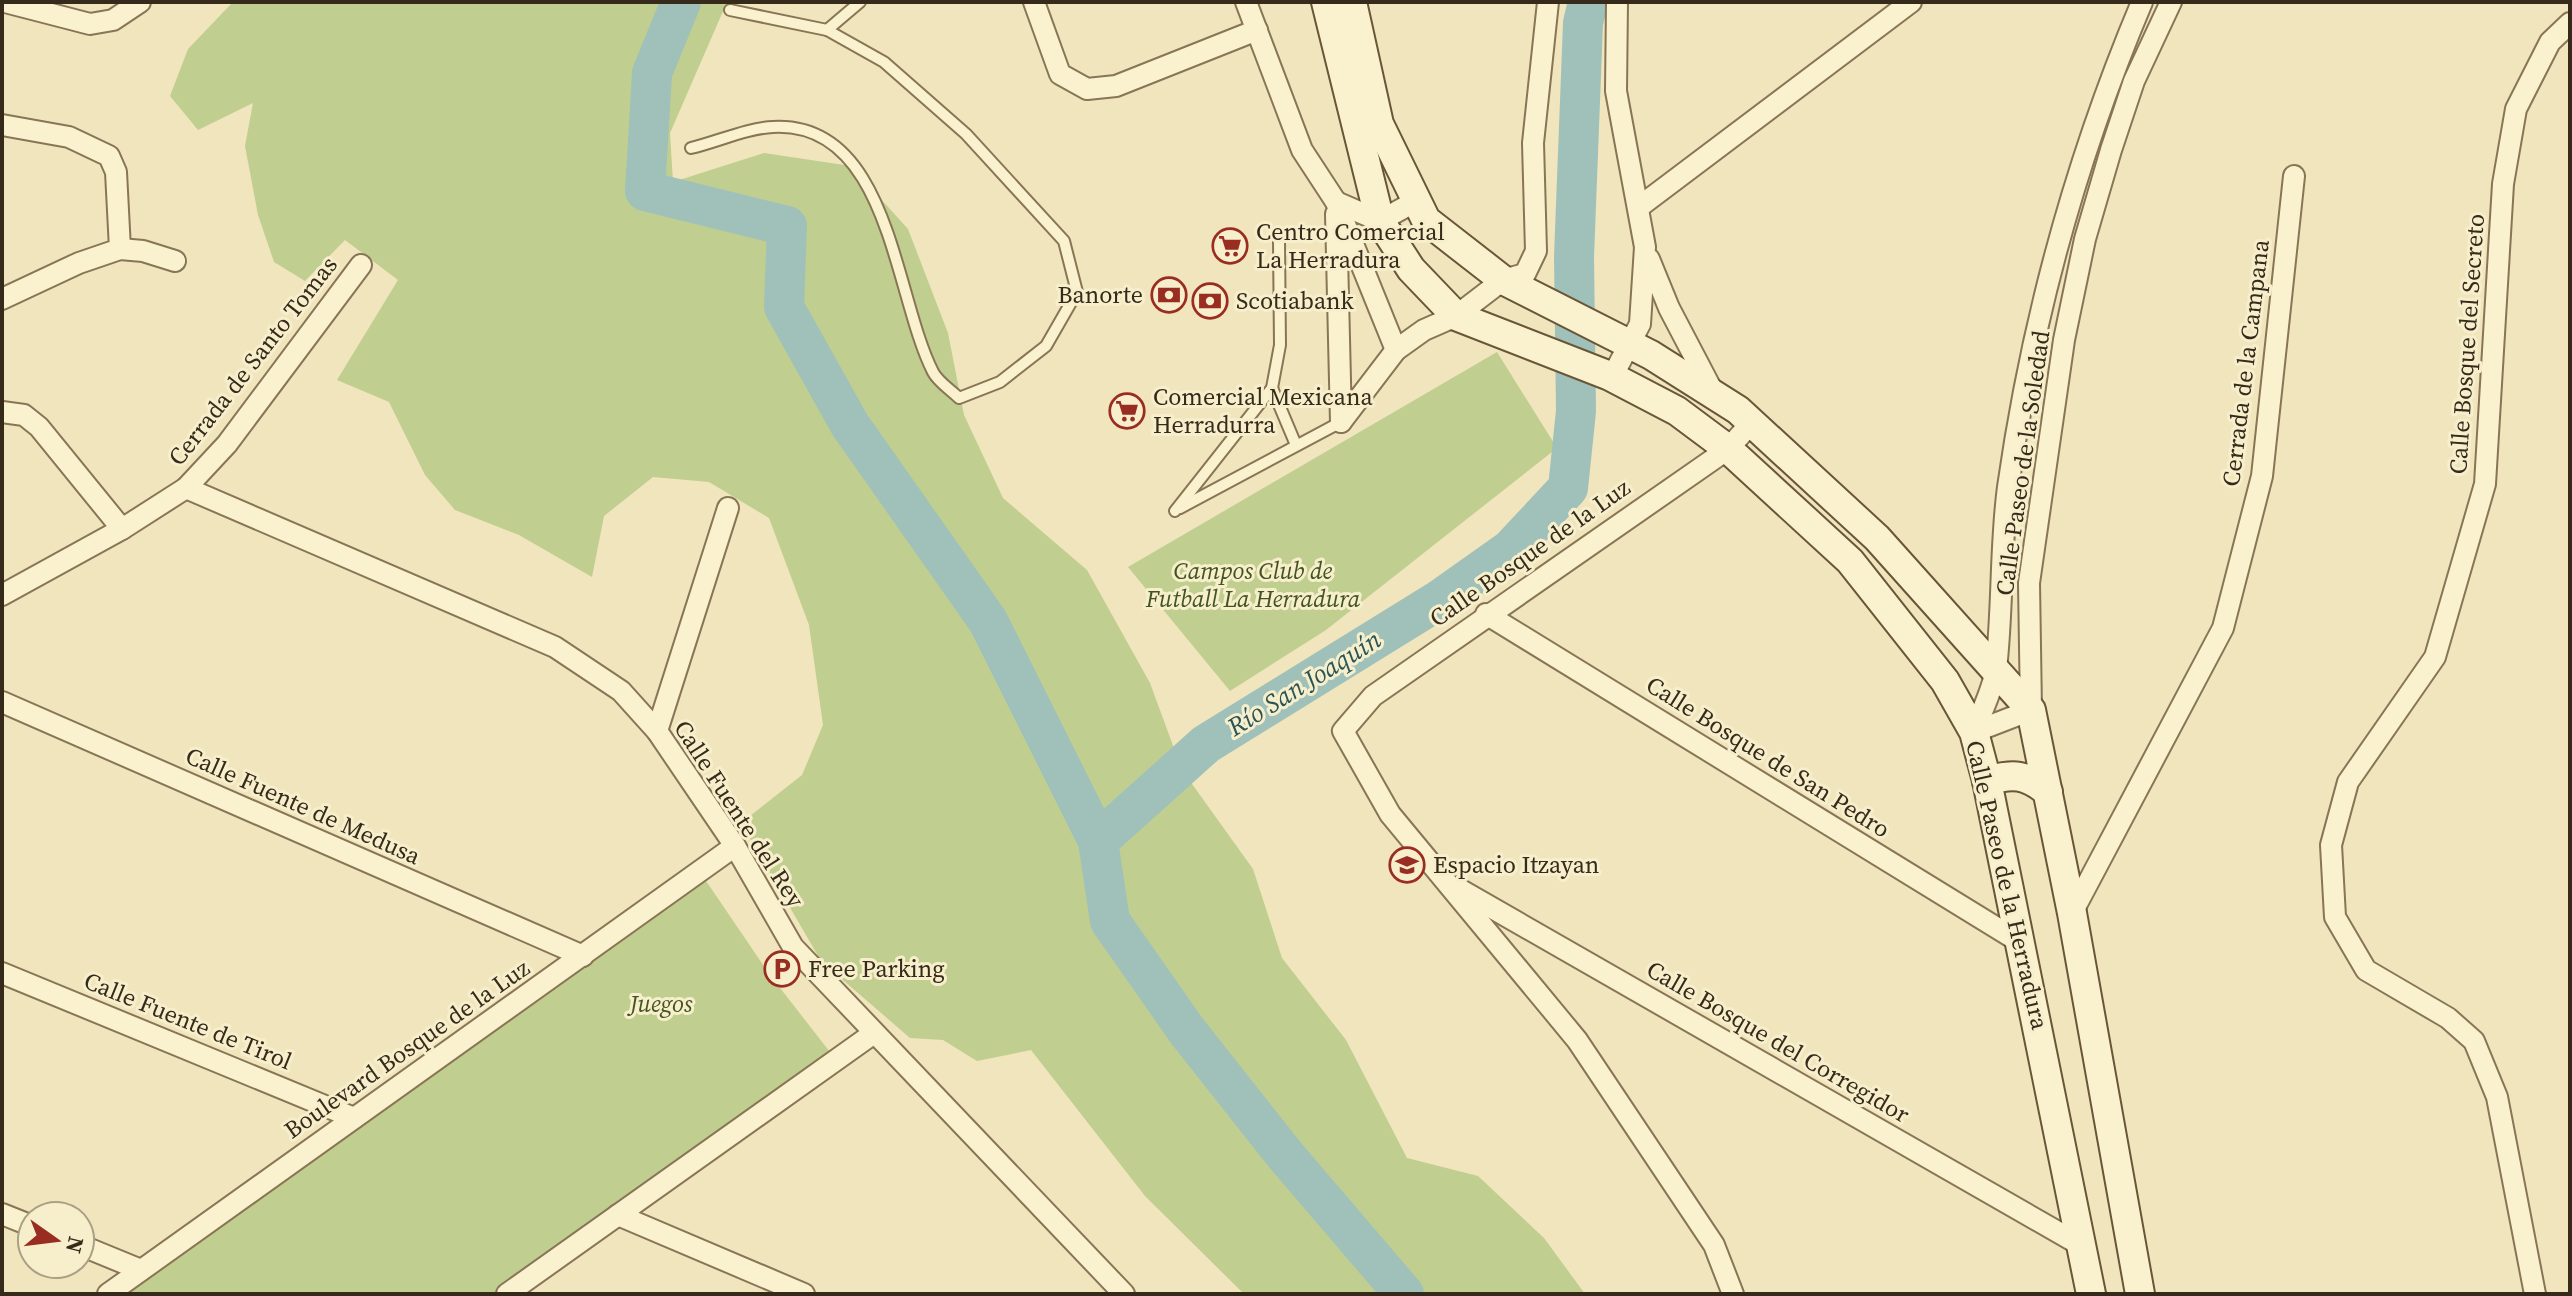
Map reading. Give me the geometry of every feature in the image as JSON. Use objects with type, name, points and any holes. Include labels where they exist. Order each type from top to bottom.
[{"type":"main road","name":"Calle Paseo de la Herradura","points":[[1326,2],[1380,221],[1411,269],[1456,316],[1611,376],[1677,411],[1728,449],[1850,561],[1945,681],[1974,732],[1987,781],[2023,944],[2091,1294]]},
{"type":"main road","points":[[1352,2],[1379,124],[1426,220],[1504,281],[1629,344],[1715,396],[1751,423],[1877,538],[2031,710],[2072,913],[2140,1294]]},
{"type":"main road","points":[[1987,781],[2012,774],[2024,776],[2048,792]]},
{"type":"street","points":[[8,2],[90,24],[113,20],[140,2]]},
{"type":"street","points":[[1034,2],[1060,74],[1087,89],[1116,86],[1257,30]]},
{"type":"street","points":[[1246,2],[1302,150],[1336,202],[1396,350]]},
{"type":"street","points":[[1341,422],[1396,350],[1424,330],[1456,316],[1504,281],[1525,274],[1536,251],[1533,143],[1548,2]]},
{"type":"street","points":[[1611,376],[1643,313],[1645,247],[1616,91],[1617,2]]},
{"type":"street","name":"Calle Paseo de la Soledad","points":[[1974,732],[1995,672],[2008,487],[2034,343],[2064,215],[2097,113],[2142,2]]},
{"type":"street","name":"Calle Paseo de la Soledad","points":[[2031,710],[2029,583],[2067,325],[2085,239],[2111,150],[2134,81],[2171,2]]},
{"type":"street","points":[[1639,207],[1901,6]]},
{"type":"street","name":"Calle Bosque del Secreto","points":[[2535,1294],[2497,1097],[2474,1041],[2448,1018],[2366,970],[2335,917],[2331,845],[2348,782],[2435,657],[2485,484],[2503,184],[2516,109],[2550,42],[2570,23]]},
{"type":"street","points":[[2,125],[69,137],[109,156],[116,172],[120,249]]},
{"type":"street","name":"Cerrada de la Campana","points":[[2072,913],[2223,628],[2262,476],[2294,176]]},
{"type":"street","points":[[1336,202],[1380,221],[1416,201]]},
{"type":"street","points":[[1336,202],[1341,422]]},
{"type":"street","points":[[1645,247],[1669,308],[1715,396]]},
{"type":"street","points":[[2,299],[79,263],[120,249],[143,251],[175,261]]},
{"type":"street","name":"Cerrada de Santo Tomas","points":[[186,488],[227,444],[361,265]]},
{"type":"street","points":[[2,412],[24,415],[39,427],[122,529]]},
{"type":"street","name":"Calle Bosque de la Luz","points":[[1446,882],[1390,814],[1343,731],[1373,696],[1486,614],[1728,449],[1751,423]]},
{"type":"street","points":[[2,595],[122,529],[186,488]]},
{"type":"street","name":"Calle Fuente del Rey","points":[[186,488],[555,647],[621,691],[657,731],[735,846],[793,947],[1124,1294]]},
{"type":"street","points":[[657,731],[728,508]]},
{"type":"street","name":"Calle Bosque de San Pedro","points":[[1486,614],[2023,944]]},
{"type":"street","name":"Calle Fuente de Medusa","points":[[2,702],[583,956]]},
{"type":"street","points":[[1974,732],[2031,710]]},
{"type":"street","name":"Boulevard Bosque de la Luz","points":[[108,1294],[735,846]]},
{"type":"street","points":[[1446,882],[1577,1040],[1714,1245],[1733,1294]]},
{"type":"street","name":"Calle Bosque del Corregidor","points":[[1446,882],[2084,1247]]},
{"type":"street","name":"Calle Fuente de Tirol","points":[[2,973],[354,1118]]},
{"type":"street","points":[[507,1294],[874,1033]]},
{"type":"street","points":[[618,1215],[804,1294]]},
{"type":"street","points":[[96,1252],[141,1270]]},
{"type":"lane","points":[[827,30],[860,2]]},
{"type":"lane","points":[[691,148],[773,127],[817,134],[853,159],[873,194],[934,375],[959,398],[1000,382],[1046,346],[1077,292],[1064,241],[966,134],[884,62],[827,30],[730,10]]},
{"type":"lane","points":[[1279,241],[1280,345],[1272,388],[1175,511],[1341,422]]},
{"type":"lane","points":[[1272,388],[1296,445]]},
{"type":"green space","points":[[233,2],[727,2],[670,133],[673,182],[764,153],[851,166],[908,229],[948,333],[964,415],[1003,498],[1087,570],[1150,683],[1182,770],[1253,869],[1282,958],[1346,1040],[1407,1158],[1478,1176],[1544,1238],[1585,1294],[1244,1294],[1145,1196],[1031,1050],[977,1061],[943,1040],[910,1038],[821,961],[741,823],[802,775],[823,725],[809,625],[769,518],[709,482],[653,477],[604,516],[592,577],[519,535],[455,510],[425,475],[389,402],[337,380],[398,280],[345,240],[305,281],[274,262],[258,215],[245,146],[253,103],[198,130],[170,96],[188,49]]},
{"type":"green space","name":"Campos Club de Futball La Herradura","points":[[1497,352],[1557,448],[1326,630],[1230,691],[1128,567]]},
{"type":"green space","name":"Juegos","points":[[702,875],[770,975],[833,1056],[498,1294],[112,1294]]},
{"type":"waterway","points":[[681,2],[652,73],[645,191],[787,226],[784,307],[850,425],[988,621],[1098,841],[1110,921],[1187,1031],[1285,1155],[1404,1294]]},
{"type":"waterway","name":"Río San Joaquín","points":[[1098,841],[1206,744],[1439,600],[1511,549],[1568,488],[1576,411],[1574,257],[1583,23],[1588,2]]},
{"type":"place","name":"Centro Comercial La Herradura","points":[[1230,246]]},
{"type":"place","name":"Banorte","points":[[1169,295]]},
{"type":"place","name":"Scotiabank","points":[[1210,301]]},
{"type":"place","name":"Comercial Mexicana Herradurra","points":[[1127,411]]},
{"type":"place","name":"Espacio Itzayan","points":[[1407,865]]},
{"type":"place","name":"Free Parking","points":[[782,969]]}]
